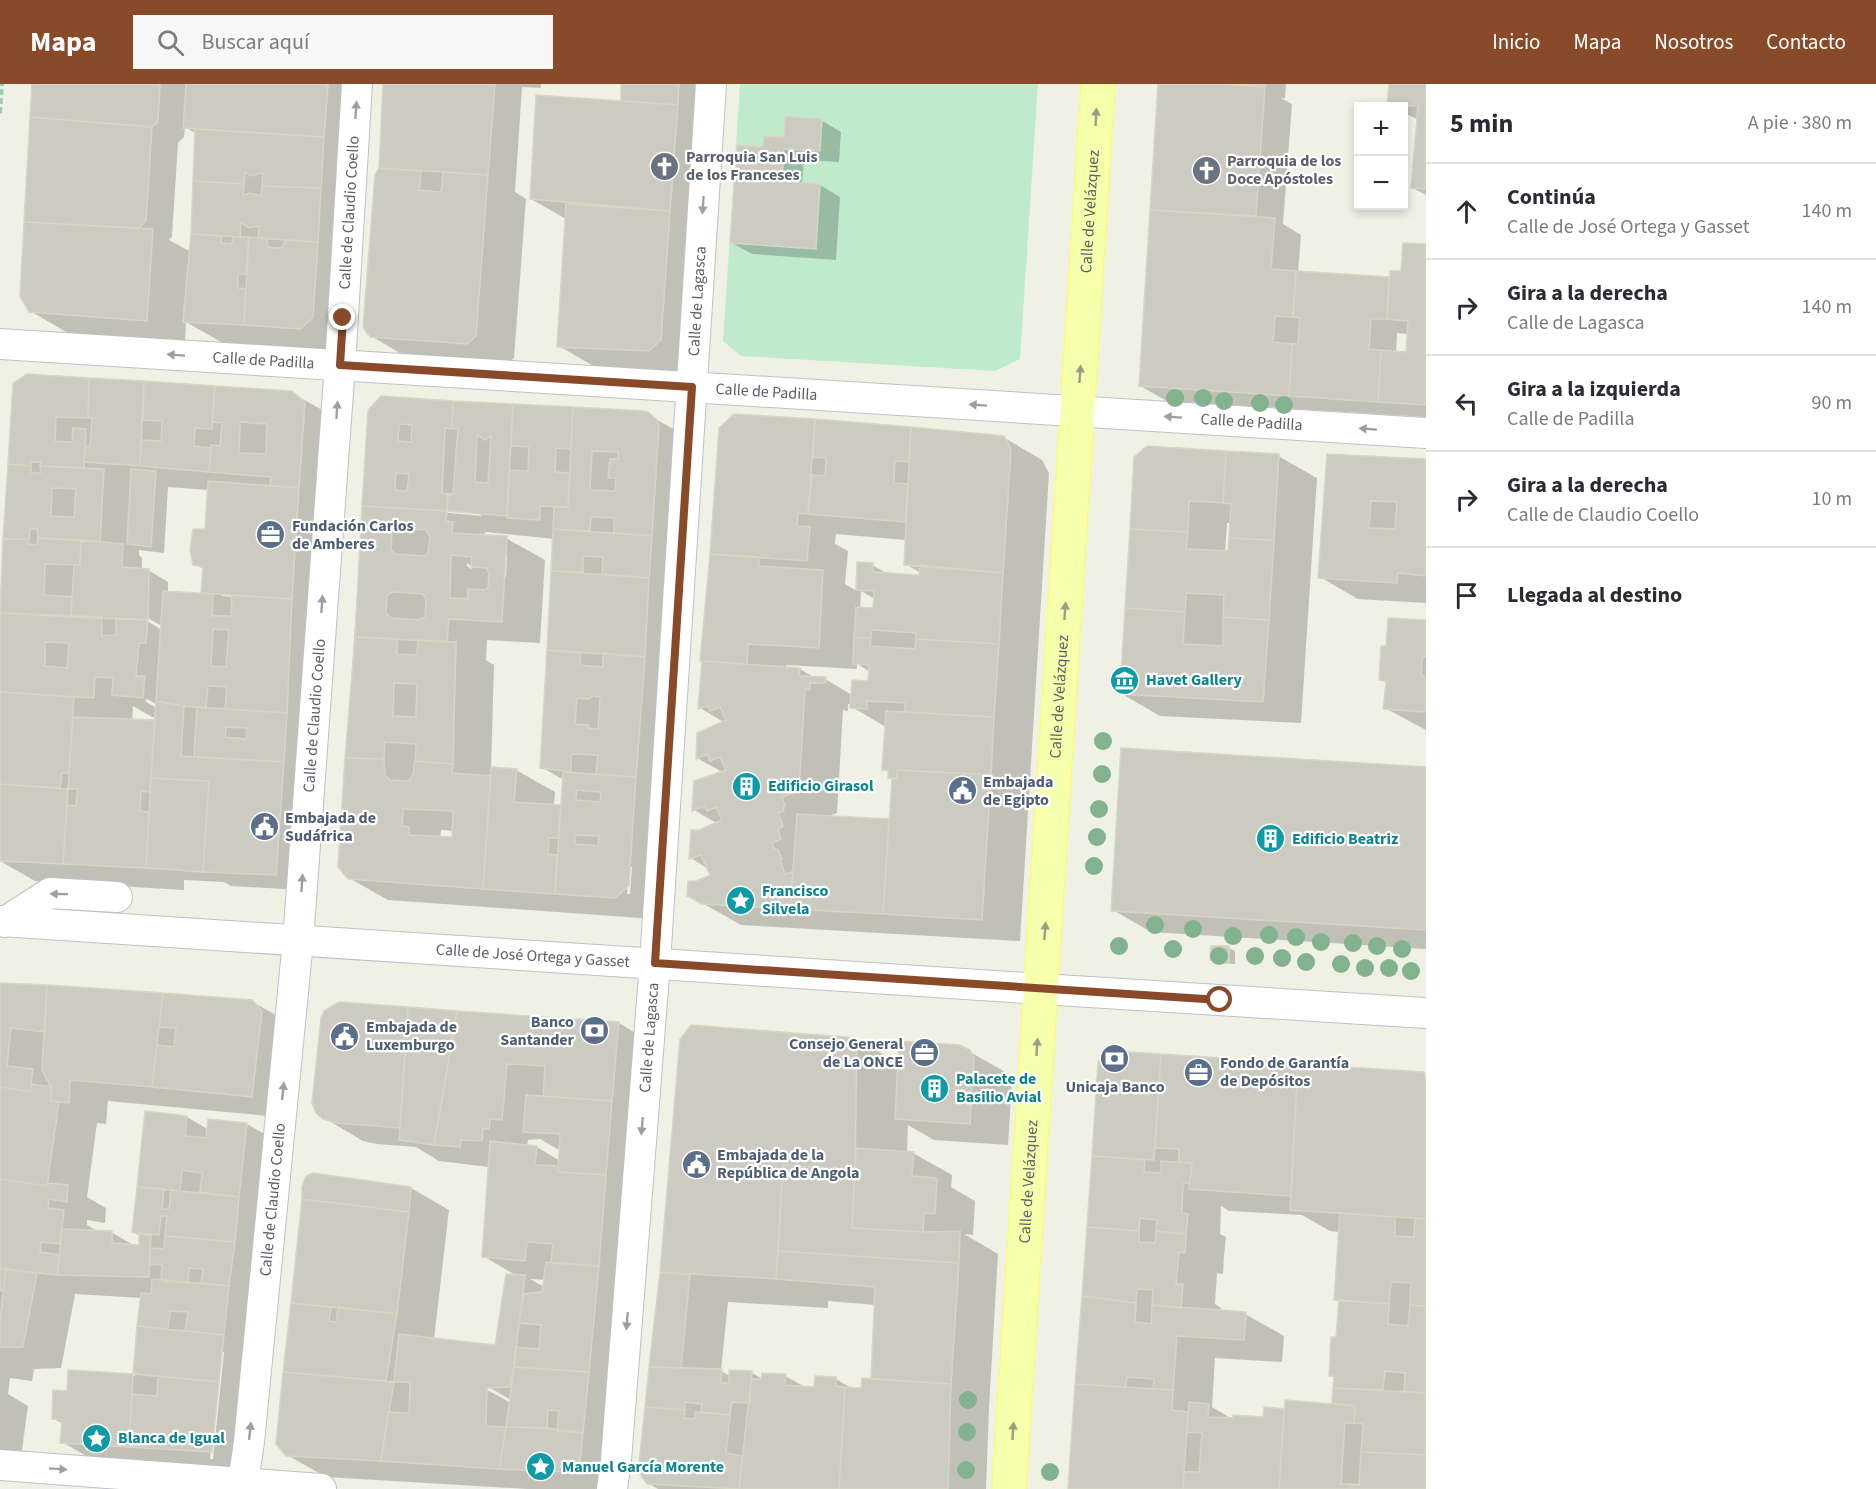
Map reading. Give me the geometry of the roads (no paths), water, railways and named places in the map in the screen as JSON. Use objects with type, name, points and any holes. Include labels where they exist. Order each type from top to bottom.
[{"type":"main road","name":"Calle de Velázquez","points":[[1010,1489],[1098,84]]},
{"type":"street","name":"Calle de Claudio Coello","points":[[242,1486],[249,1442],[298,941],[340,365],[357,84]]},
{"type":"street","name":"Calle de Lagasca","points":[[612,1489],[655,963],[711,84]]},
{"type":"street","name":"Calle de Padilla","points":[[0,344],[1426,433]]},
{"type":"street","points":[[2,921],[50,893],[117,897]]},
{"type":"street","name":"Calle de José Ortega y Gasset","points":[[2,921],[1426,1012]]},
{"type":"street","points":[[0,1465],[242,1486],[321,1489]]},
{"type":"place","name":"Parroquia San Luis de los Franceses","points":[[665,166]]},
{"type":"place","name":"Parroquia de los Doce Apóstoles","points":[[1206,170]]},
{"type":"place","name":"Fundación Carlos de Amberes","points":[[271,535]]},
{"type":"place","name":"Havet Gallery","points":[[1125,680]]},
{"type":"place","name":"Edificio Girasol","points":[[747,786]]},
{"type":"place","name":"Embajada de Egipto","points":[[962,791]]},
{"type":"place","name":"Embajada de Sudáfrica","points":[[264,827]]},
{"type":"place","name":"Edificio Beatriz","points":[[1271,839]]},
{"type":"place","name":"Francisco Silvela","points":[[741,900]]},
{"type":"place","name":"Banco Santander","points":[[595,1031]]},
{"type":"place","name":"Embajada de Luxemburgo","points":[[345,1036]]},
{"type":"place","name":"Consejo General de La ONCE","points":[[924,1053]]},
{"type":"place","name":"Unicaja Banco","points":[[1115,1059]]},
{"type":"place","name":"Fondo de Garantía de Depósitos","points":[[1199,1072]]},
{"type":"place","name":"Palacete de Basilio Avial","points":[[935,1088]]},
{"type":"place","name":"Embajada de la República de Angola","points":[[696,1164]]},
{"type":"place","name":"Blanca de Igual","points":[[97,1438]]},
{"type":"place","name":"Manuel García Morente","points":[[541,1467]]}]
